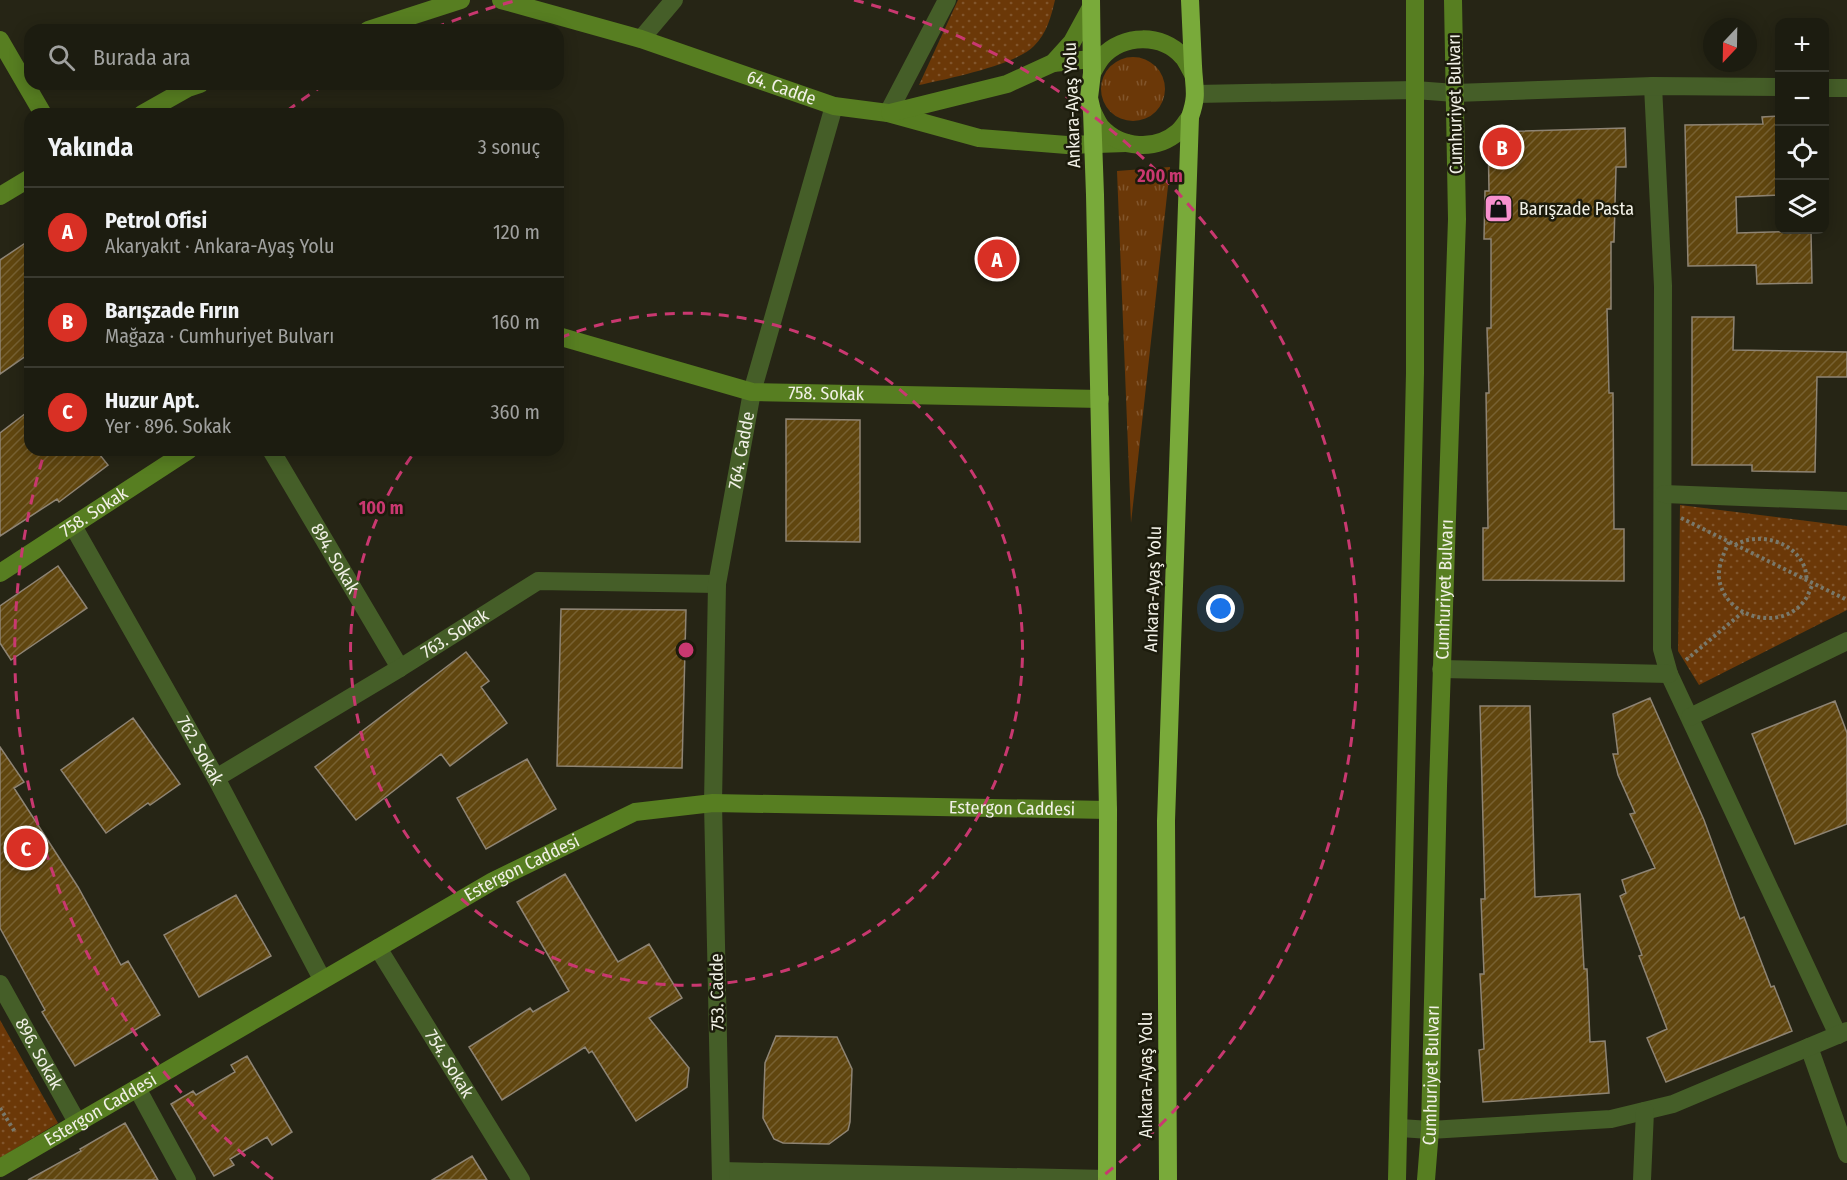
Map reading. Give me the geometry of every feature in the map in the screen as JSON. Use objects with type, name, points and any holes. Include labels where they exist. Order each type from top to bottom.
[{"type":"highway","name":"Ankara-Ayaş Yolu","points":[[1168,1180],[1166,821],[1190,117],[1196,94],[1190,0]]},
{"type":"highway","name":"Ankara-Ayaş Yolu","points":[[1090,4],[1095,63],[1089,98],[1094,145],[1108,810],[1107,1180]]},
{"type":"main road","points":[[387,24],[461,0]]},
{"type":"main road","name":"Cumhuriyet Bulvarı","points":[[1397,1180],[1400,1128],[1415,373],[1414,0]]},
{"type":"main road","name":"Cumhuriyet Bulvarı","points":[[1426,1180],[1430,1130],[1441,669],[1457,219],[1453,0]]},
{"type":"main road","name":"64. Cadde","points":[[514,1],[641,39],[834,106],[888,113],[979,138],[1068,145],[1126,143]]},
{"type":"main road","points":[[888,113],[1007,84],[1053,63],[1072,42],[1090,4]]},
{"type":"main road","points":[[1053,63],[1095,63],[1115,46],[1133,39],[1152,39],[1169,46],[1184,57],[1193,74]]},
{"type":"main road","points":[[0,40],[24,81]]},
{"type":"main road","points":[[29,90],[40,108]]},
{"type":"main road","points":[[153,108],[184,90]]},
{"type":"main road","points":[[1092,111],[1100,126],[1114,137],[1126,143],[1148,146],[1165,141],[1180,131],[1190,117]]},
{"type":"main road","points":[[0,196],[24,182]]},
{"type":"main road","name":"758. Sokak","points":[[564,338],[752,392],[1100,399]]},
{"type":"main road","name":"758. Sokak","points":[[0,573],[180,456]]},
{"type":"main road","name":"Estergon Caddesi","points":[[0,1168],[493,881],[635,812],[713,803],[1108,810]]},
{"type":"street","points":[[641,39],[674,0]]},
{"type":"street","points":[[888,113],[947,0]]},
{"type":"street","points":[[1196,94],[1415,90],[1455,93],[1653,86],[1775,87]]},
{"type":"street","points":[[1400,1128],[1430,1130],[1611,1119],[1674,1104],[1842,1033],[1669,674],[1662,649],[1663,286],[1653,86]]},
{"type":"street","points":[[1829,88],[1847,88]]},
{"type":"street","name":"764. Cadde","points":[[713,803],[717,584],[752,392],[834,106]]},
{"type":"street","name":"894. Sokak","points":[[275,456],[400,668]]},
{"type":"street","points":[[1663,502],[1847,501]]},
{"type":"street","name":"762. Sokak","points":[[73,526],[216,777],[322,979]]},
{"type":"street","name":"763. Sokak","points":[[216,777],[400,668],[538,581],[717,584]]},
{"type":"street","points":[[1690,717],[1847,641]]},
{"type":"street","points":[[1441,669],[1669,674]]},
{"type":"street","name":"753. Cadde","points":[[713,803],[720,1176]]},
{"type":"street","name":"754. Sokak","points":[[378,948],[520,1180]]},
{"type":"street","name":"896. Sokak","points":[[0,984],[77,1122]]},
{"type":"street","points":[[1809,1047],[1847,1154]]},
{"type":"street","points":[[137,1088],[187,1180]]},
{"type":"street","points":[[1642,1180],[1645,1111]]},
{"type":"street","points":[[720,1176],[1107,1180]]},
{"type":"path","points":[[1663,502],[1729,542],[1847,600]]},
{"type":"path","points":[[1735,545],[1744,539],[1760,538],[1779,543],[1794,551],[1804,566],[1807,581]]},
{"type":"path","points":[[1729,542],[1720,567],[1719,578],[1724,594],[1734,606],[1743,612],[1763,619],[1779,617],[1793,611],[1805,600],[1813,584]]},
{"type":"path","points":[[1669,674],[1743,612]]},
{"type":"path","points":[[0,1108],[15,1132]]},
{"type":"green space","points":[[958,0],[1055,0],[1042,36],[1025,53],[997,65],[919,85]]},
{"type":"green space","points":[[1127,57],[1139,57],[1156,66],[1163,77],[1165,89],[1163,101],[1156,112],[1139,121],[1127,121],[1115,116],[1106,107],[1101,95],[1101,83],[1106,71],[1115,62]]},
{"type":"green space","points":[[1170,168],[1131,523],[1117,171]]},
{"type":"green space","points":[[1680,505],[1847,526],[1847,610],[1699,685],[1678,651]]},
{"type":"green space","points":[[0,1020],[58,1123],[0,1158]]},
{"type":"building","points":[[1775,116],[1775,195],[1736,197],[1737,233],[1811,234],[1812,283],[1757,284],[1756,265],[1688,266],[1685,125],[1763,124],[1762,117]]},
{"type":"building","points":[[1625,128],[1626,167],[1616,167],[1614,242],[1611,242],[1611,309],[1607,309],[1609,393],[1613,393],[1614,529],[1624,529],[1624,581],[1483,580],[1483,528],[1488,528],[1487,328],[1491,328],[1491,239],[1484,239],[1485,191],[1489,191],[1488,132]]},
{"type":"building","points":[[24,244],[24,357],[0,374],[0,260]]},
{"type":"building","points":[[1692,317],[1734,317],[1733,350],[1847,352],[1847,377],[1817,377],[1815,472],[1752,471],[1752,465],[1692,465]]},
{"type":"building","points":[[24,415],[24,456],[101,456],[108,465],[59,502],[57,499],[0,536],[0,433]]},
{"type":"building","points":[[786,419],[860,420],[860,542],[786,541]]},
{"type":"building","points":[[58,566],[87,608],[11,660],[0,643],[0,606]]},
{"type":"building","points":[[561,609],[686,610],[682,768],[557,766]]},
{"type":"building","points":[[466,652],[489,681],[481,687],[507,723],[450,766],[441,754],[356,820],[315,767]]},
{"type":"building","points":[[1650,698],[1704,820],[1740,919],[1744,917],[1771,987],[1774,986],[1792,1031],[1666,1082],[1647,1038],[1667,1029],[1639,956],[1642,955],[1620,896],[1626,893],[1622,880],[1655,868],[1630,814],[1635,813],[1618,775],[1613,754],[1618,754],[1613,714]]},
{"type":"building","points":[[1835,701],[1847,733],[1847,824],[1795,844],[1752,734]]},
{"type":"building","points":[[1480,706],[1530,706],[1535,897],[1580,894],[1584,969],[1587,969],[1590,1042],[1605,1041],[1609,1093],[1483,1102],[1479,1050],[1484,1049],[1480,974],[1484,974],[1481,899],[1485,899]]},
{"type":"building","points":[[133,718],[180,784],[150,805],[148,803],[106,833],[61,770]]},
{"type":"building","points":[[0,747],[24,782],[14,788],[78,887],[121,965],[128,961],[160,1015],[75,1066],[42,1012],[45,1010],[0,928]]},
{"type":"building","points":[[527,759],[556,809],[486,849],[457,798]]},
{"type":"building","points":[[565,874],[618,962],[649,944],[682,998],[649,1018],[689,1068],[687,1087],[636,1121],[592,1051],[589,1053],[585,1047],[502,1100],[469,1047],[530,1008],[533,1012],[569,991],[517,902]]},
{"type":"building","points":[[236,895],[271,956],[199,997],[164,935]]},
{"type":"building","points":[[776,1036],[837,1037],[852,1069],[850,1122],[848,1130],[829,1144],[783,1143],[774,1139],[763,1118],[765,1063]]},
{"type":"building","points":[[247,1056],[292,1132],[272,1145],[267,1137],[230,1159],[234,1165],[214,1176],[171,1104],[193,1091],[196,1095],[235,1072],[231,1065]]},
{"type":"building","points":[[125,1123],[158,1180],[28,1180],[81,1151],[80,1149]]},
{"type":"building","points":[[472,1156],[487,1180],[432,1180]]},
{"type":"place","name":"Barışzade Fırın","points":[[1502,147]]},
{"type":"place","name":"Barışzade Pasta","points":[[1498,209]]},
{"type":"place","name":"Petrol Ofisi","points":[[997,259]]},
{"type":"place","name":"Huzur Apt.","points":[[26,848]]}]
